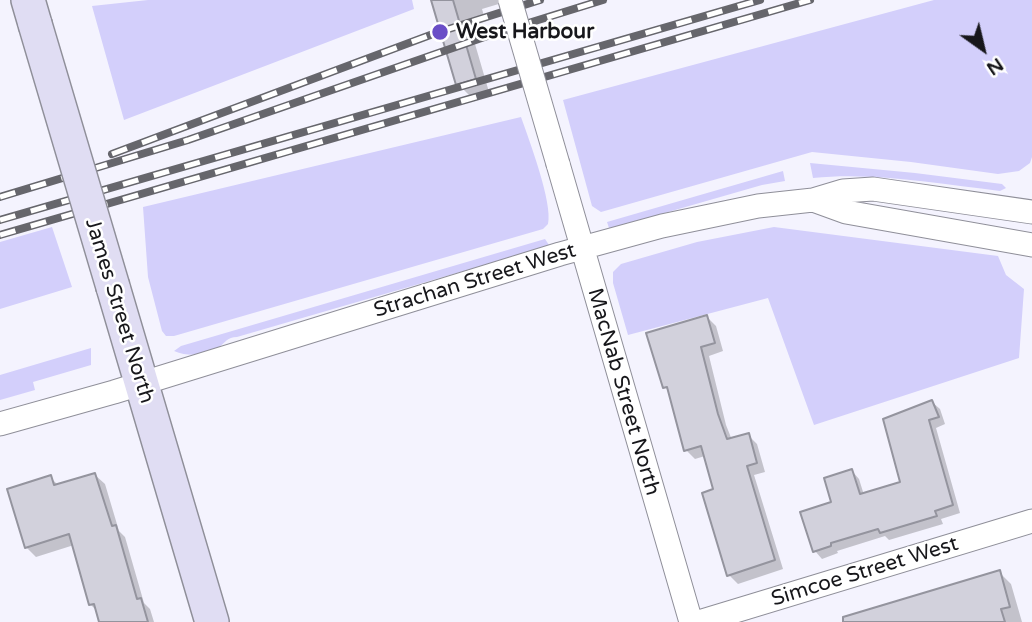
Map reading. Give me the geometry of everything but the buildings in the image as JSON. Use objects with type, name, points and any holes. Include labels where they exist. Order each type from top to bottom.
[{"type":"main road","name":"James Street North","points":[[32,12],[212,622]]},
{"type":"street","name":"MacNab Street North","points":[[510,0],[691,622]]},
{"type":"street","name":"Strachan Street West","points":[[0,424],[141,384],[581,248],[744,208],[813,200],[843,191],[873,189],[1032,212]]},
{"type":"street","name":"Strachan Street West","points":[[813,200],[846,212],[1032,245]]},
{"type":"street","name":"Simcoe Street West","points":[[699,622],[1032,521]]},
{"type":"shaded area","points":[[148,0],[412,0],[414,9],[124,120],[92,6]]},
{"type":"shaded area","points":[[934,0],[1032,0],[1032,157],[1030,163],[1019,171],[998,174],[812,152],[601,212],[592,206],[563,100]]},
{"type":"shaded area","points":[[521,117],[547,202],[548,224],[543,229],[174,336],[166,336],[162,331],[148,277],[143,207]]},
{"type":"shaded area","points":[[810,163],[1002,184],[1006,188],[1000,191],[884,178],[813,178]]},
{"type":"shaded area","points":[[783,171],[785,181],[762,185],[616,227],[609,228],[607,222]]},
{"type":"shaded area","points":[[52,227],[72,287],[0,309],[0,242]]},
{"type":"shaded area","points":[[774,227],[998,256],[1006,275],[1024,289],[1019,358],[814,425],[768,298],[628,335],[613,283],[613,272],[621,264],[697,242]]},
{"type":"shaded area","points":[[545,239],[549,245],[546,247],[231,338],[207,353],[191,355],[174,351],[181,346]]},
{"type":"shaded area","points":[[91,348],[91,365],[33,382],[35,390],[0,400],[0,375]]},
{"type":"railway","points":[[112,154],[433,34],[540,0]]},
{"type":"railway","points":[[0,197],[188,140],[493,34],[603,0]]},
{"type":"railway","points":[[0,220],[760,0]]},
{"type":"railway","points":[[0,235],[810,0]]},
{"type":"place","name":"West Harbour","points":[[440,32]]}]
